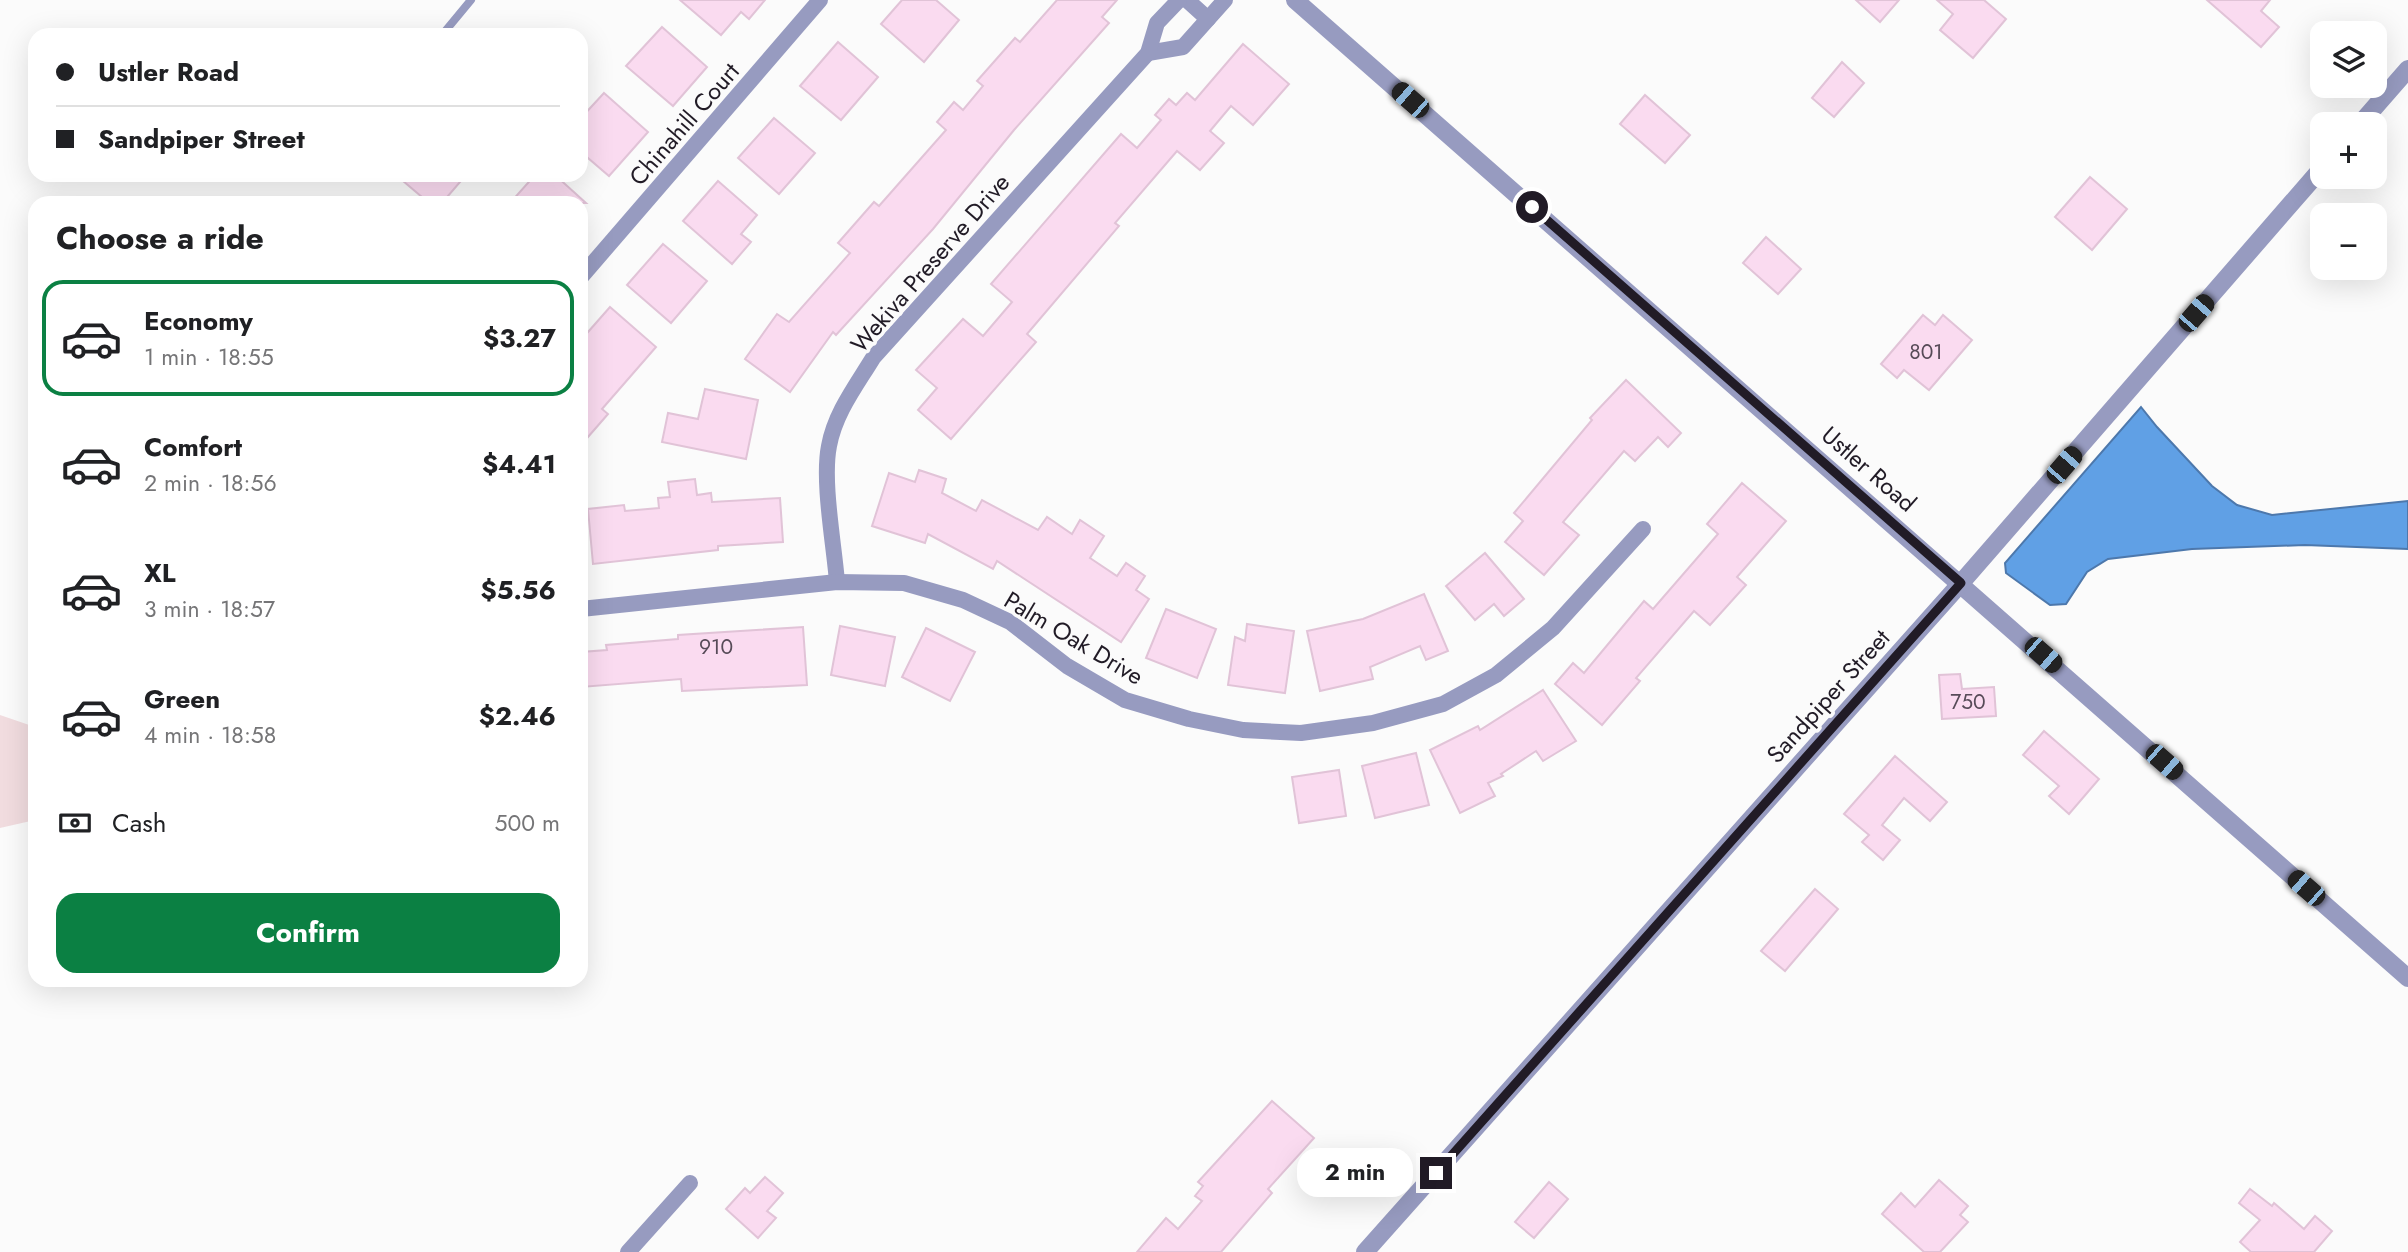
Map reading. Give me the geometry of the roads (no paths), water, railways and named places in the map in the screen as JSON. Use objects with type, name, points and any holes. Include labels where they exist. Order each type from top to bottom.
[{"type":"street","name":"Chinahill Court","points":[[588,269],[821,0]]},
{"type":"street","name":"Wekiva Preserve Drive","points":[[837,582],[828,489],[829,446],[841,408],[873,358],[1147,53],[1157,23],[1179,0]]},
{"type":"street","points":[[1187,0],[1208,19]]},
{"type":"street","points":[[1147,53],[1183,47],[1225,0]]},
{"type":"street","name":"Ustler Road","points":[[1295,0],[2408,978]]},
{"type":"street","points":[[2370,112],[2408,69]]},
{"type":"street","name":"Sandpiper Street","points":[[1365,1252],[1961,583],[2310,182]]},
{"type":"street","name":"Palm Oak Drive","points":[[588,608],[837,582],[904,583],[963,600],[1010,622],[1068,666],[1125,700],[1189,719],[1243,730],[1301,733],[1373,723],[1443,704],[1496,676],[1553,628],[1643,529]]},
{"type":"street","points":[[628,1252],[690,1183]]},
{"type":"lane","points":[[448,28],[471,0]]},
{"type":"water","points":[[2141,407],[2212,486],[2237,505],[2272,515],[2408,501],[2408,549],[2305,545],[2192,549],[2108,559],[2087,572],[2066,604],[2050,605],[2006,573],[2005,563]]}]
